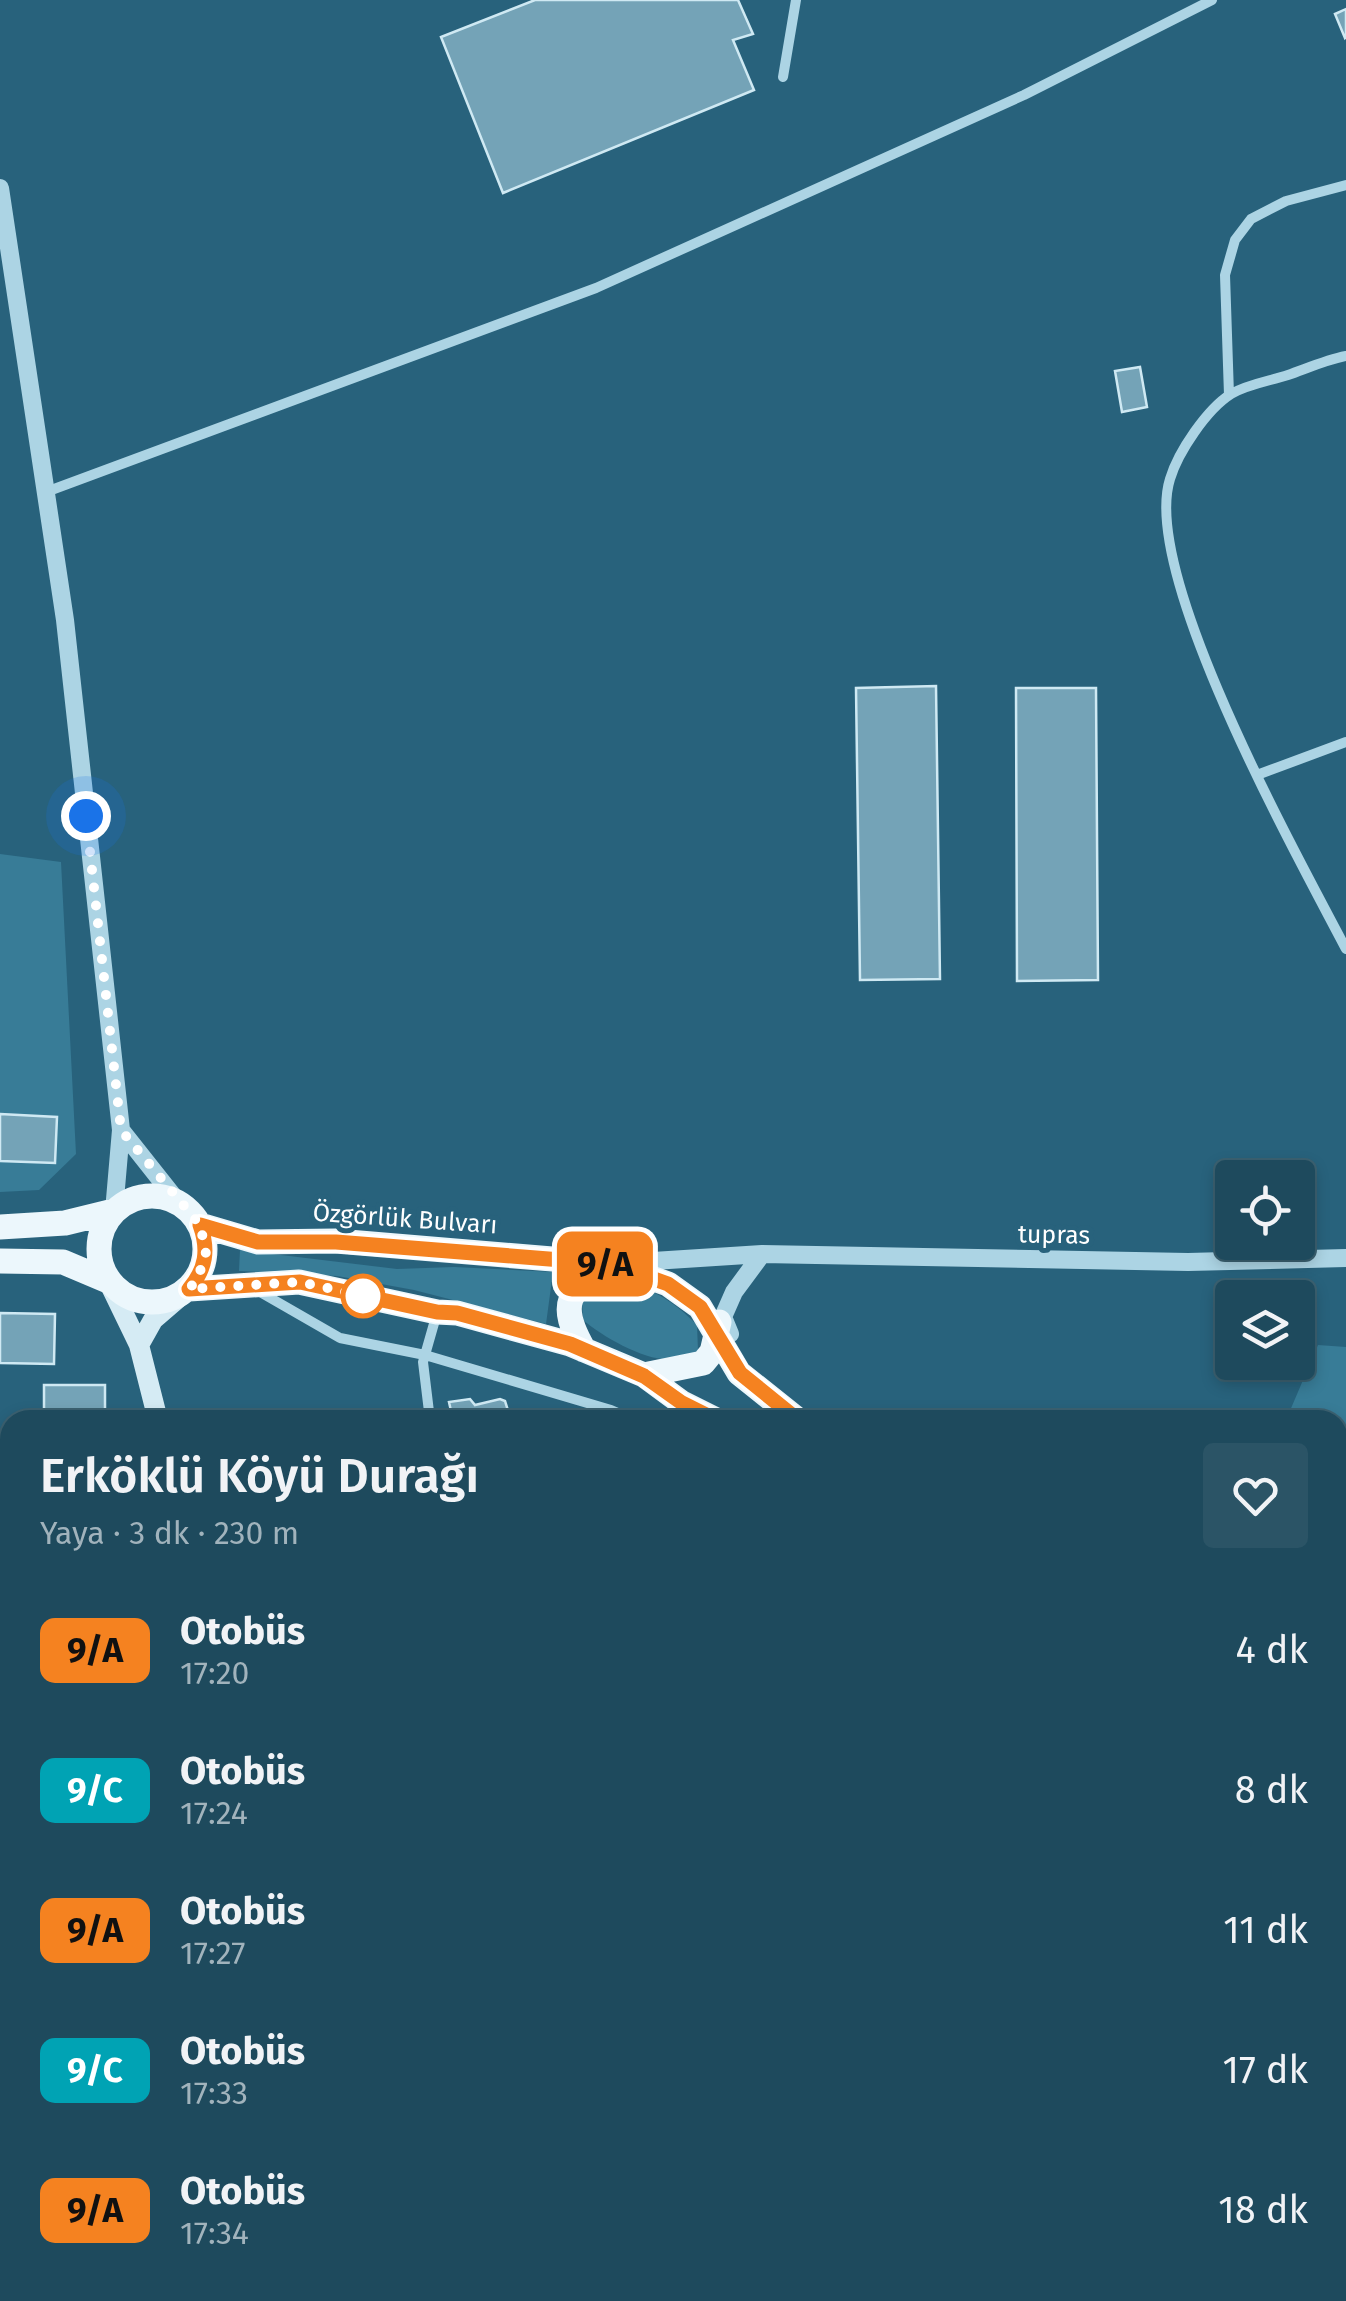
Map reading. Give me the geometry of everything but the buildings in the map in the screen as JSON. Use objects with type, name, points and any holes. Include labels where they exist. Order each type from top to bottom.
[{"type":"main road","points":[[0,1227],[65,1223],[114,1212],[145,1196],[178,1202],[191,1212],[200,1225],[206,1252],[198,1278],[153,1320],[139,1345]]},
{"type":"main road","points":[[114,1212],[100,1237],[102,1267],[139,1345],[155,1410]]},
{"type":"main road","name":"Özgörlük Bulvarı","points":[[200,1225],[258,1242],[336,1242],[612,1264],[668,1284],[700,1307],[719,1323],[740,1373],[786,1410]]},
{"type":"main road","points":[[0,1262],[62,1262],[108,1280],[121,1294],[138,1301],[174,1299],[189,1289],[300,1282],[457,1313],[584,1350],[644,1376],[696,1410]]},
{"type":"main road","points":[[584,1350],[569,1320],[570,1302],[587,1278],[612,1264]]},
{"type":"main road","points":[[644,1376],[702,1363],[712,1352],[719,1323]]},
{"type":"street","points":[[783,77],[796,0]]},
{"type":"street","points":[[46,492],[596,288],[1024,95],[1212,0]]},
{"type":"street","points":[[1229,396],[1225,275],[1235,240],[1252,219],[1286,201],[1346,185]]},
{"type":"street","points":[[0,188],[65,620],[121,1130],[114,1212]]},
{"type":"street","points":[[1346,356],[1229,396],[1195,432],[1179,456],[1169,480],[1166,520],[1189,617],[1256,774],[1346,949]]},
{"type":"street","points":[[1256,774],[1346,742]]},
{"type":"street","points":[[121,1130],[178,1202]]},
{"type":"street","points":[[719,1323],[734,1292],[762,1254]]},
{"type":"street","name":"tupras","points":[[612,1264],[762,1254],[1188,1262],[1346,1258]]},
{"type":"street","points":[[246,1284],[340,1338],[425,1355],[611,1410]]},
{"type":"street","points":[[429,1410],[423,1362],[437,1312]]},
{"type":"shaded area","points":[[0,854],[61,862],[76,1154],[39,1190],[0,1192]]},
{"type":"shaded area","points":[[240,1250],[397,1269],[454,1267],[553,1272],[546,1324],[414,1290],[337,1276],[239,1271]]},
{"type":"shaded area","points":[[614,1279],[659,1295],[688,1316],[697,1325],[698,1351],[674,1359],[652,1357],[614,1341],[583,1320],[582,1302],[598,1282]]},
{"type":"shaded area","points":[[1318,1345],[1346,1347],[1346,1410],[1290,1410],[1303,1380],[1315,1380]]},
{"type":"bus line","name":"9/A","points":[[696,1410],[644,1376],[570,1344],[457,1313],[300,1282],[189,1289],[204,1266],[205,1238],[200,1225],[258,1242],[336,1242],[612,1264],[668,1284],[700,1307],[740,1373],[786,1410]]},
{"type":"route","points":[[86,816],[121,1130],[200,1225],[205,1238],[204,1266],[189,1289],[300,1282],[368,1297],[363,1296]]}]
